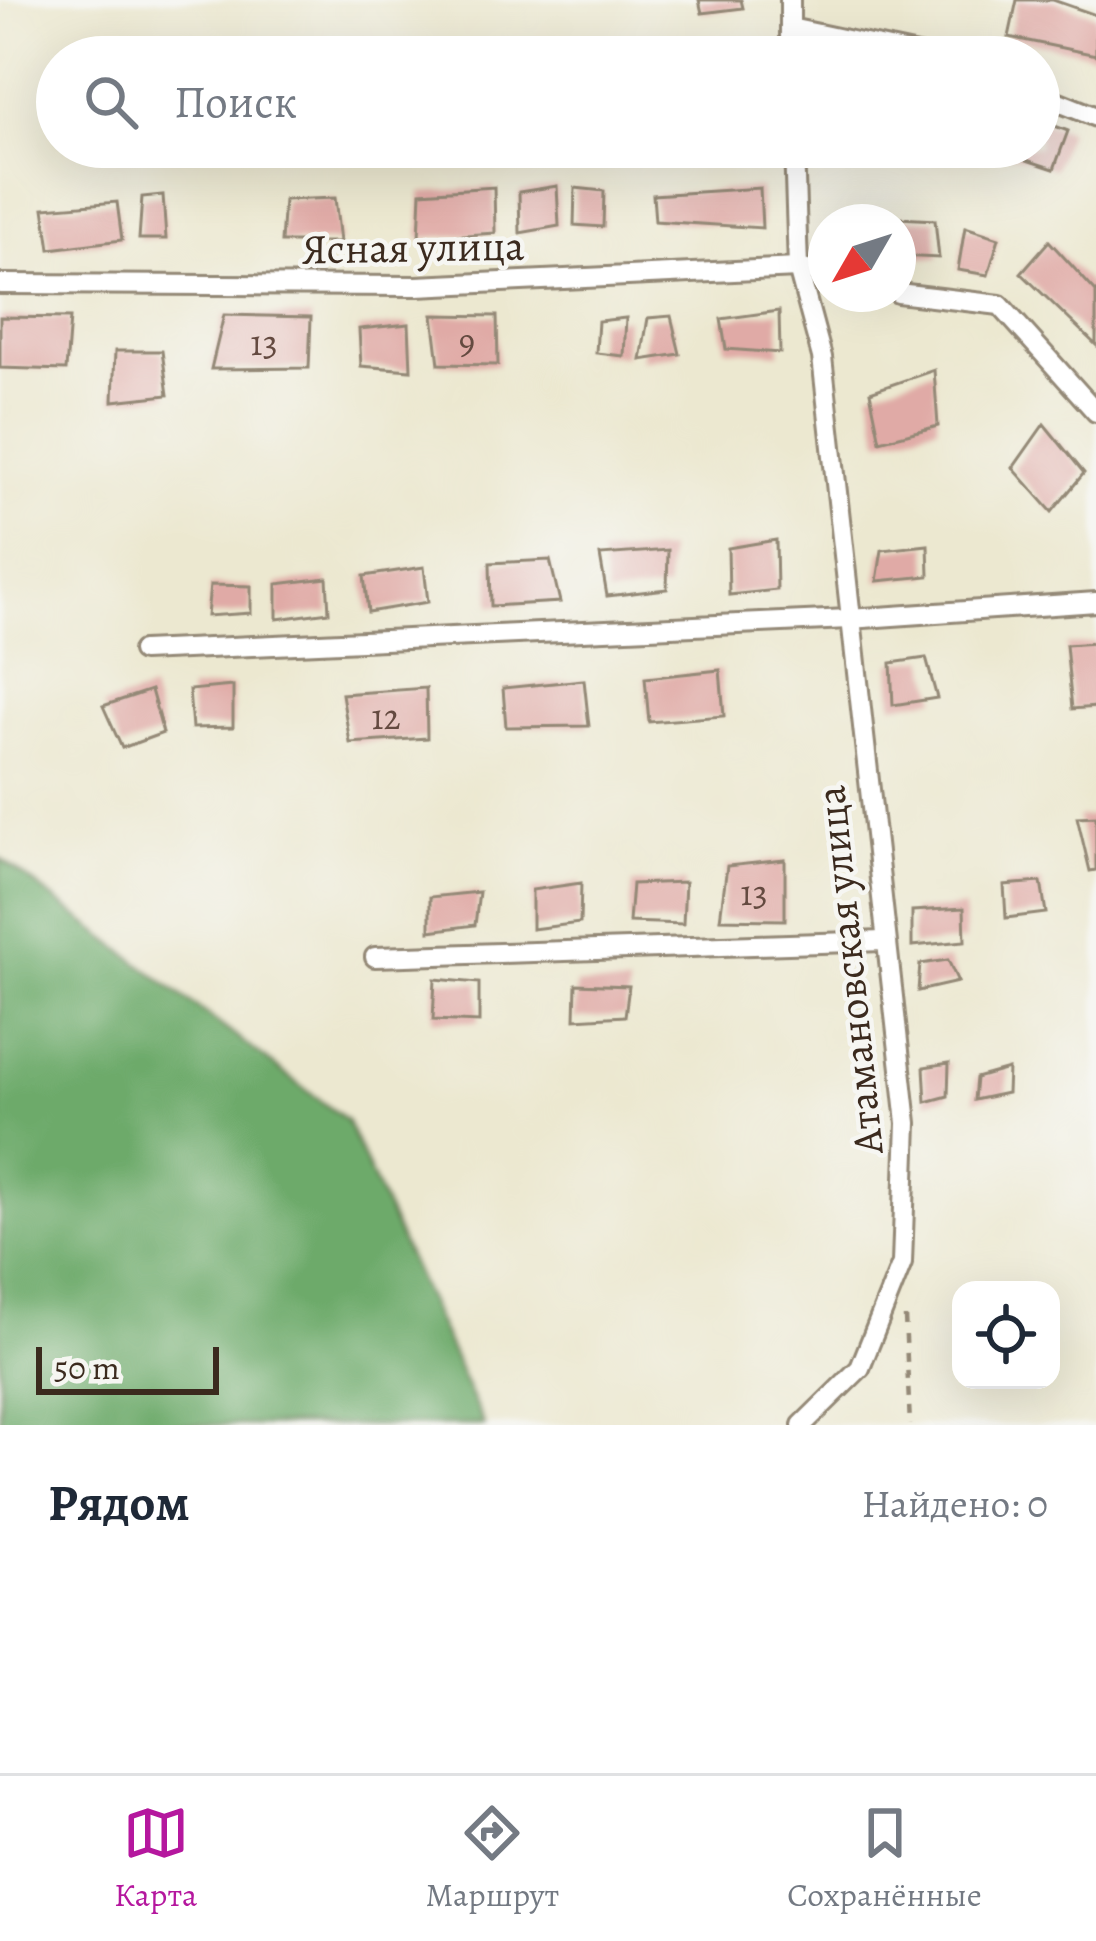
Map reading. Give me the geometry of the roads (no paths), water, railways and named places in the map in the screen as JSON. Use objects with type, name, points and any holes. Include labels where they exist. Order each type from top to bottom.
[{"type":"street","points":[[790,0],[790,36]]},
{"type":"street","points":[[790,28],[828,36]]},
{"type":"street","points":[[1060,102],[1096,117]]},
{"type":"street","name":"Атамановская улица","points":[[795,168],[798,268],[822,357],[908,1123],[902,1263],[860,1368],[802,1425]]},
{"type":"street","name":"Ясная улица","points":[[0,284],[417,286],[808,270]]},
{"type":"street","points":[[916,295],[1000,305],[1030,332],[1096,412]]},
{"type":"street","points":[[142,651],[849,619],[1096,602]]},
{"type":"street","points":[[375,957],[884,941]]}]
